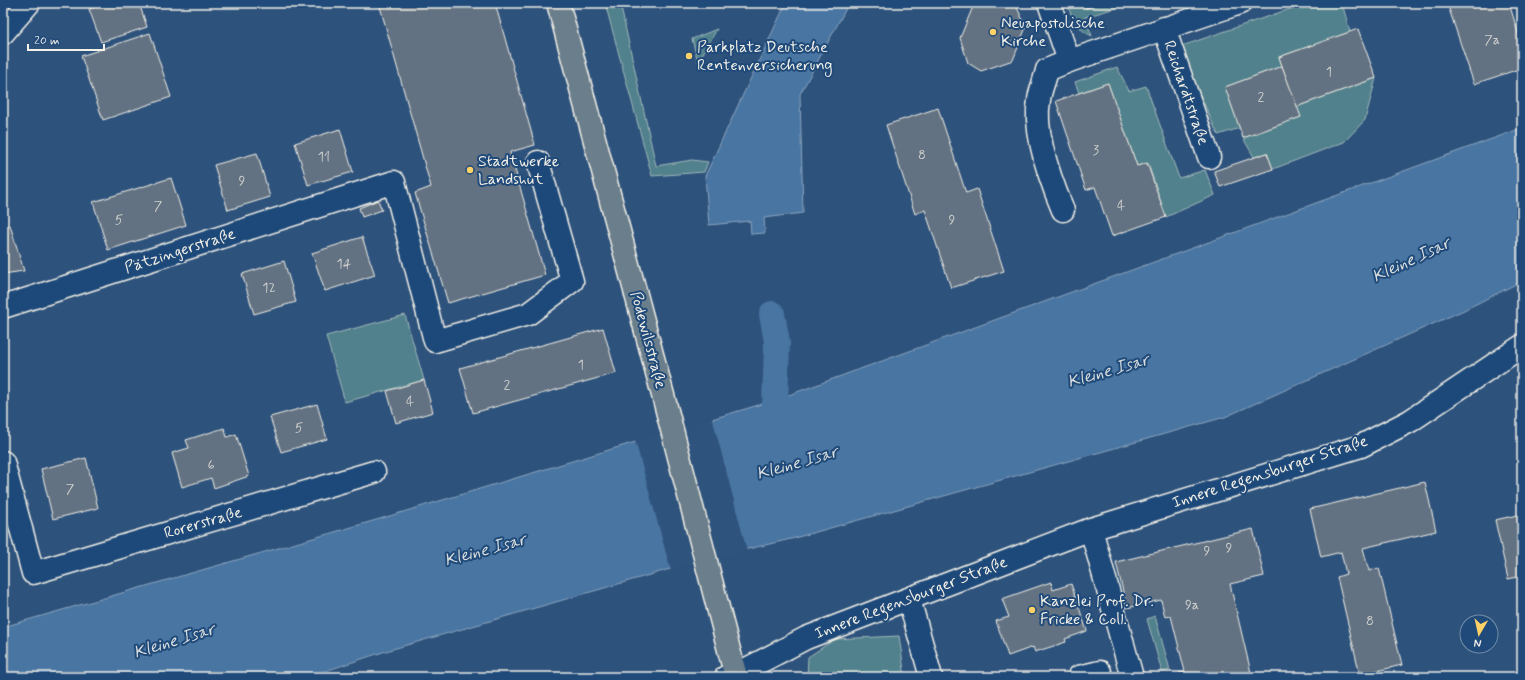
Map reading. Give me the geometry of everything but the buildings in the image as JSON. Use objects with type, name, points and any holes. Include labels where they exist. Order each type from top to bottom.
[{"type":"main road","name":"Podewilsstraße","points":[[558,3],[664,399],[723,628],[732,676]]},
{"type":"street","points":[[3,33],[29,3]]},
{"type":"street","points":[[1049,3],[1069,61]]},
{"type":"street","name":"Reichardtstraße","points":[[1063,210],[1048,173],[1039,127],[1039,101],[1047,70],[1164,28],[1240,3]]},
{"type":"street","name":"Reichardtstraße","points":[[1164,28],[1209,157]]},
{"type":"street","name":"Pätzingerstraße","points":[[3,308],[394,182],[435,341],[528,314],[572,281],[538,162]]},
{"type":"street","name":"Innere Regensburger Straße","points":[[732,676],[790,645],[1091,529],[1361,446],[1410,421],[1522,346]]},
{"type":"street","name":"Rorerstraße","points":[[3,462],[33,573],[374,472]]},
{"type":"street","points":[[1091,529],[1132,677]]},
{"type":"street","points":[[909,599],[932,677]]},
{"type":"street","points":[[1079,677],[1100,672]]},
{"type":"green space","points":[[605,3],[620,3],[656,166],[692,160],[708,162],[704,172],[652,176]]},
{"type":"green space","points":[[1101,3],[1133,3],[1085,17],[1092,36],[1083,31],[1074,19],[1067,5],[1086,8]]},
{"type":"green space","points":[[1307,3],[1342,3],[1350,32],[1279,57],[1282,66],[1225,87],[1240,128],[1218,135],[1179,47]]},
{"type":"green space","points":[[717,29],[698,62],[692,39]]},
{"type":"green space","points":[[1117,67],[1129,91],[1146,86],[1179,178],[1205,170],[1215,195],[1166,217],[1148,163],[1137,166],[1108,83],[1079,93],[1075,82]]},
{"type":"green space","points":[[1376,78],[1365,120],[1344,142],[1273,169],[1267,153],[1254,157],[1243,138],[1300,117],[1296,107]]},
{"type":"green space","points":[[405,315],[424,380],[345,402],[326,336]]},
{"type":"green space","points":[[1155,616],[1170,670],[1162,672],[1147,619]]},
{"type":"green space","points":[[899,636],[905,677],[807,677],[808,657],[835,639]]},
{"type":"water","points":[[786,3],[849,3],[800,94],[803,213],[764,218],[765,233],[751,234],[750,221],[709,225],[705,176]]},
{"type":"water","name":"Kleine Isar","points":[[1522,128],[1522,281],[1464,310],[1225,417],[791,539],[705,559],[386,651],[307,677],[3,677],[3,627],[373,521],[775,400]]},
{"type":"pier","points":[[712,417],[747,551],[671,571],[635,440]]},
{"type":"waterway","points":[[772,314],[777,342],[774,436]]},
{"type":"place","name":"Neuapostolische Kirche","points":[[993,32]]},
{"type":"place","name":"Parkplatz Deutsche Rentenversicherung","points":[[689,56]]},
{"type":"place","name":"Stadtwerke Landshut","points":[[470,170]]},
{"type":"place","name":"Kanzlei Prof. Dr. Fricke & Coll.","points":[[1032,610]]}]
